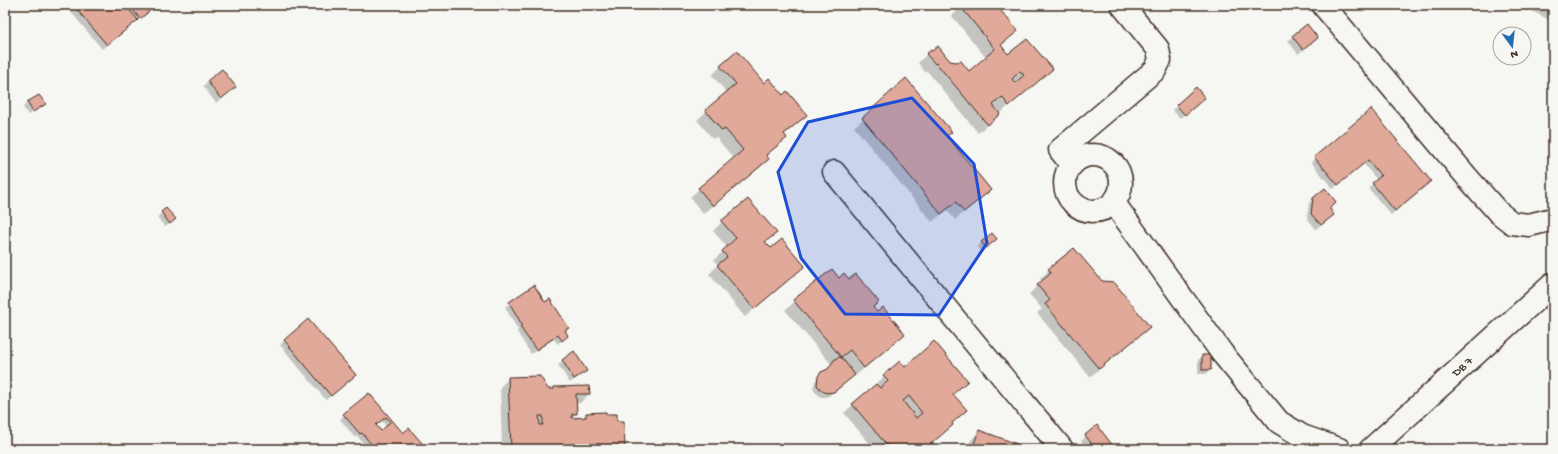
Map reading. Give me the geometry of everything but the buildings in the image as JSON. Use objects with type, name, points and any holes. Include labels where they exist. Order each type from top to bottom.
[{"type":"street","points":[[1071,164],[1060,150],[1155,70],[1160,60],[1158,49],[1122,5]]},
{"type":"street","points":[[1323,5],[1498,212],[1512,223],[1529,225],[1553,219]]},
{"type":"street","points":[[1099,155],[1112,162],[1120,174],[1121,189],[1114,203],[1101,210],[1087,211],[1073,204],[1065,192],[1065,177],[1071,164],[1084,156],[1099,155]]},
{"type":"street","points":[[834,172],[1062,449]]},
{"type":"street","points":[[1114,203],[1222,353],[1279,422],[1302,436],[1338,449]]},
{"type":"street","name":"DB 7","points":[[1371,449],[1553,284]]},
{"type":"highlighted area","points":[[912,98],[974,164],[987,243],[939,315],[845,314],[801,258],[778,172],[808,122]]}]
